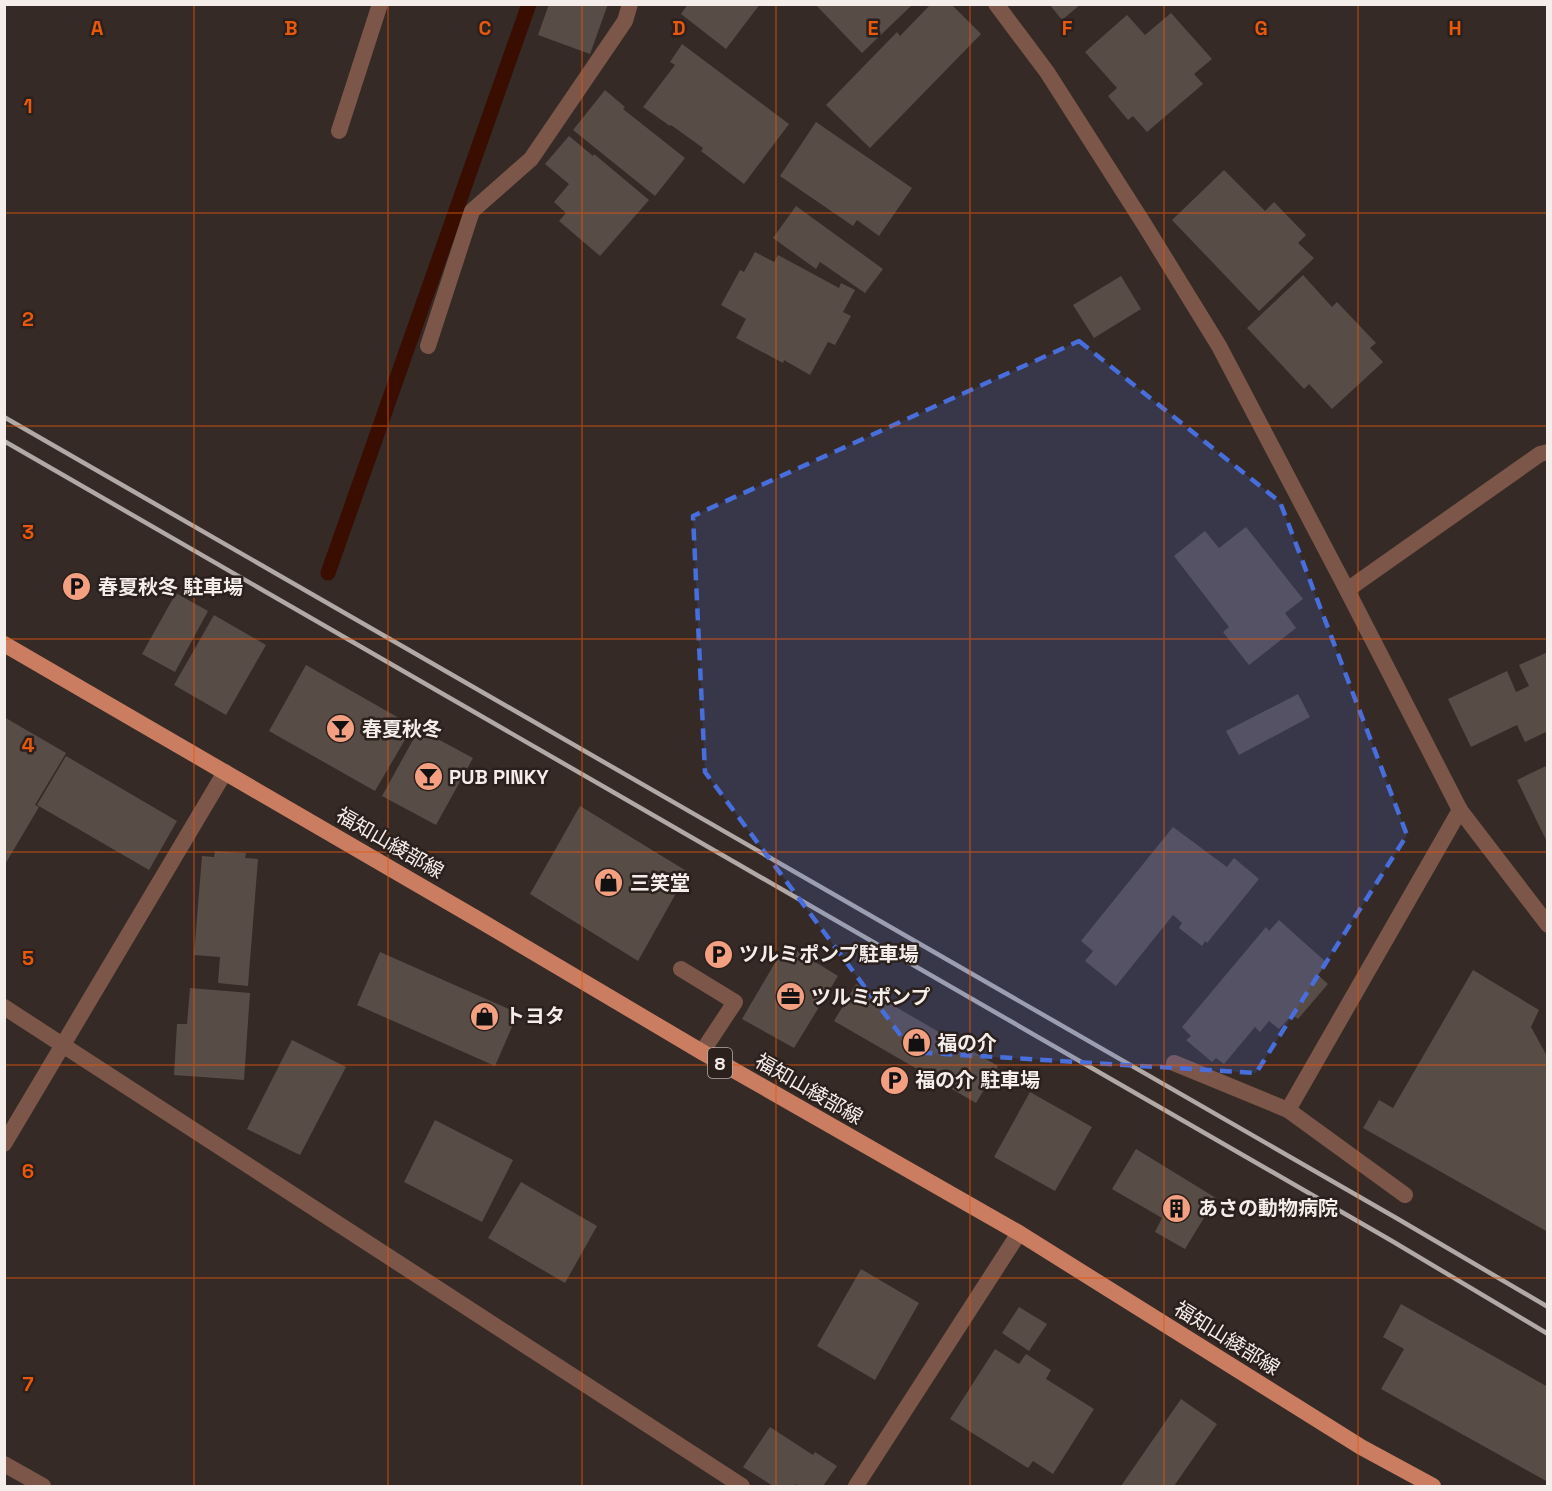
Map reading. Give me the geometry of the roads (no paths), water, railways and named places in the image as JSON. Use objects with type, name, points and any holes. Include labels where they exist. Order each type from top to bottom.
[{"type":"main road","name":"福知山綾部線","points":[[4,644],[702,1052],[1019,1233],[1360,1447],[1433,1486]]},
{"type":"street","points":[[339,131],[380,4]]},
{"type":"street","points":[[428,346],[472,211],[531,159],[625,21],[630,4]]},
{"type":"street","points":[[996,4],[1047,72],[1219,346],[1460,810],[1548,925]]},
{"type":"street","points":[[1347,590],[1540,454],[1548,452]]},
{"type":"street","points":[[4,1144],[225,772]]},
{"type":"street","points":[[1288,1110],[1460,810]]},
{"type":"street","points":[[681,969],[735,1002],[702,1052]]},
{"type":"street","points":[[4,1007],[742,1486]]},
{"type":"street","points":[[1174,1063],[1288,1110],[1405,1195]]},
{"type":"street","points":[[856,1486],[1019,1233]]},
{"type":"street","points":[[4,1464],[43,1486]]},
{"type":"waterway","points":[[328,573],[529,4]]},
{"type":"railway","points":[[4,417],[1548,1307]]},
{"type":"railway","points":[[4,441],[1392,1241],[1548,1334]]},
{"type":"place","name":"春夏秋冬 駐車場","points":[[77,587]]},
{"type":"place","name":"春夏秋冬","points":[[341,729]]},
{"type":"place","name":"PUB PINKY","points":[[428,777]]},
{"type":"place","name":"三笑堂","points":[[609,883]]},
{"type":"place","name":"ツルミポンプ駐車場","points":[[718,954]]},
{"type":"place","name":"ツルミポンプ","points":[[790,997]]},
{"type":"place","name":"トヨタ","points":[[484,1016]]},
{"type":"place","name":"福の介","points":[[916,1043]]},
{"type":"place","name":"福の介 駐車場","points":[[894,1080]]},
{"type":"place","name":"あさの動物病院","points":[[1177,1208]]}]
